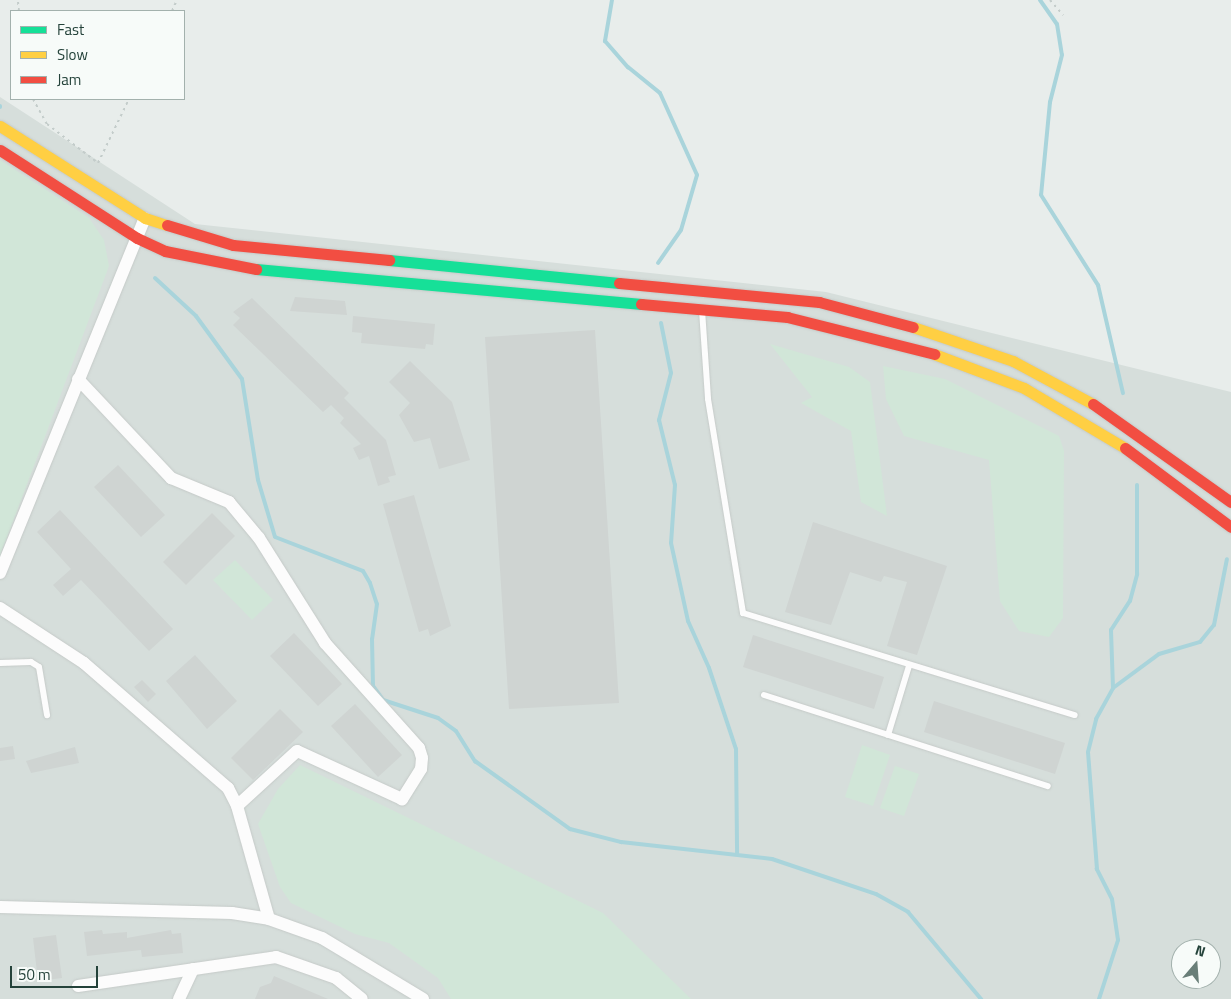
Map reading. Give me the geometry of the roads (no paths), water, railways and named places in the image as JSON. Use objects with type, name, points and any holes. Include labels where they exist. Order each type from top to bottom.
[{"type":"street","points":[[0,126],[144,218],[233,245],[319,256],[701,289],[819,302],[958,339],[1004,358],[1091,403],[1231,502]]},
{"type":"street","points":[[0,150],[137,238],[165,251],[225,266],[457,285],[786,317],[868,333],[977,368],[1024,388],[1137,455],[1231,527]]},
{"type":"street","points":[[0,573],[144,218]]},
{"type":"street","points":[[319,256],[321,274]]},
{"type":"street","points":[[457,285],[459,268]]},
{"type":"street","points":[[78,378],[171,478],[229,502],[259,538],[325,643],[420,748],[421,769],[402,799],[297,751],[238,806]]},
{"type":"street","points":[[0,608],[84,663],[179,742],[228,788],[238,806],[270,919]]},
{"type":"street","points":[[0,907],[232,913],[270,919],[322,938],[423,999]]},
{"type":"street","points":[[78,986],[276,957],[336,978],[362,999]]},
{"type":"street","points":[[179,999],[193,969]]},
{"type":"lane","points":[[701,289],[708,400],[743,612],[909,666],[1075,716]]},
{"type":"lane","points":[[0,663],[31,662],[38,667],[47,716]]},
{"type":"lane","points":[[888,735],[909,666]]},
{"type":"lane","points":[[764,695],[1048,786]]},
{"type":"waterway","points":[[612,0],[605,41],[628,67],[660,93],[697,175],[681,230],[658,263]]},
{"type":"waterway","points":[[1040,0],[1057,24],[1062,55],[1050,102],[1041,195],[1098,285],[1123,393]]},
{"type":"waterway","points":[[155,278],[196,316],[242,379],[258,480],[275,537],[363,571],[370,583],[377,604],[372,639],[373,686],[383,700],[438,718],[456,731],[475,761],[570,829],[621,842],[772,859],[876,894],[908,912],[981,999]]},
{"type":"waterway","points":[[661,323],[671,373],[659,420],[675,485],[671,543],[688,621],[709,668],[736,749],[737,853]]},
{"type":"waterway","points":[[1099,999],[1118,940],[1112,899],[1097,869],[1088,752],[1096,719],[1113,688],[1111,630],[1130,601],[1137,574],[1137,485]]},
{"type":"waterway","points":[[1113,688],[1159,654],[1200,642],[1214,625],[1227,559]]}]
